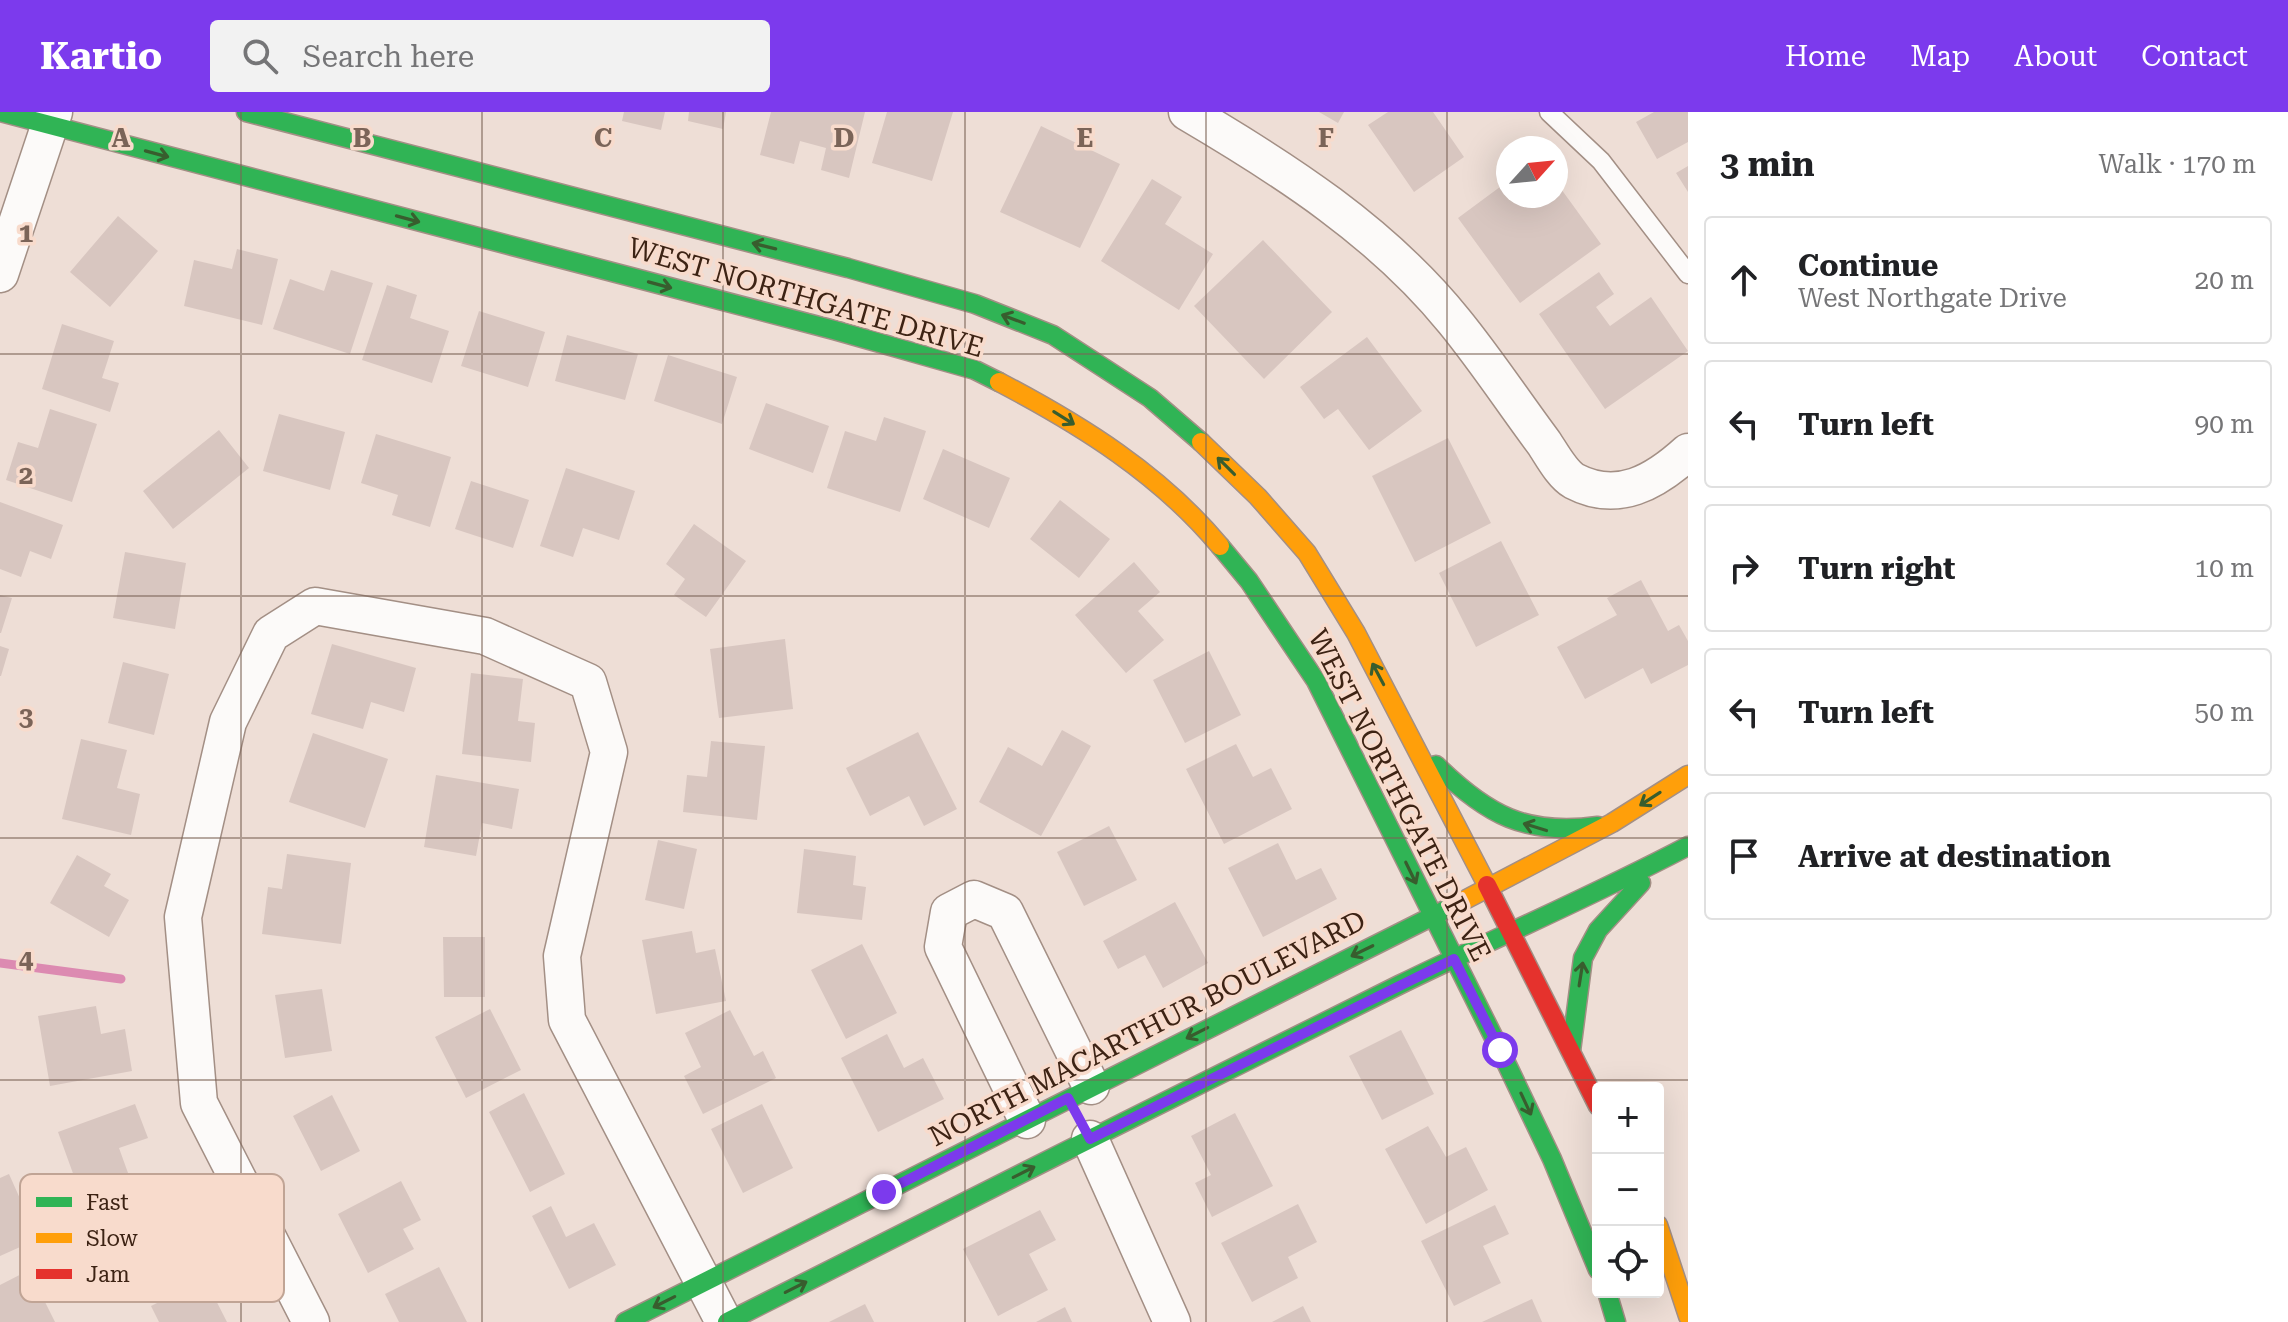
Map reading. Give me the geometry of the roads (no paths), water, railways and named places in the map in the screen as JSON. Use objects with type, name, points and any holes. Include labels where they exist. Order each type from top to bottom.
[{"type":"main road","name":"WEST NORTHGATE DRIVE","points":[[0,112],[52,119],[975,370],[1051,409],[1129,459],[1199,521],[1258,591],[1316,681],[1552,1159],[1592,1256]]},
{"type":"main road","name":"WEST NORTHGATE DRIVE","points":[[246,112],[848,268],[975,304],[1053,335],[1150,398],[1258,497],[1307,553],[1356,633],[1414,743],[1592,1094]]},
{"type":"main road","points":[[1414,743],[1463,792],[1497,814],[1548,831],[1612,823]]},
{"type":"main road","name":"NORTH MACARTHUR BOULEVARD","points":[[725,1322],[1081,1112],[1432,916],[1612,823],[1688,775]]},
{"type":"main road","name":"NORTH MACARTHUR BOULEVARD","points":[[625,1322],[1027,1120],[1081,1112],[1454,959],[1510,930],[1598,893],[1688,846]]},
{"type":"main road","points":[[1571,1051],[1583,958],[1598,930],[1662,861]]},
{"type":"main road","points":[[1658,1226],[1688,1316]]},
{"type":"main road","points":[[1609,1298],[1616,1322]]},
{"type":"street","points":[[1187,112],[1266,159],[1335,207],[1396,261],[1453,319],[1570,479],[1607,492],[1635,487],[1664,473],[1688,452]]},
{"type":"street","points":[[0,274],[52,119]]},
{"type":"street","points":[[235,1174],[199,1103],[183,917],[228,722],[271,634],[315,606],[485,636],[588,682],[609,752],[562,956],[567,1020],[725,1322]]},
{"type":"street","points":[[1027,1120],[943,947],[949,912],[974,899],[1005,912],[1081,1112],[1172,1322]]},
{"type":"street","points":[[284,1269],[311,1322]]},
{"type":"lane","points":[[1549,112],[1601,161],[1688,274]]},
{"type":"waterway","points":[[0,963],[121,979]]}]
